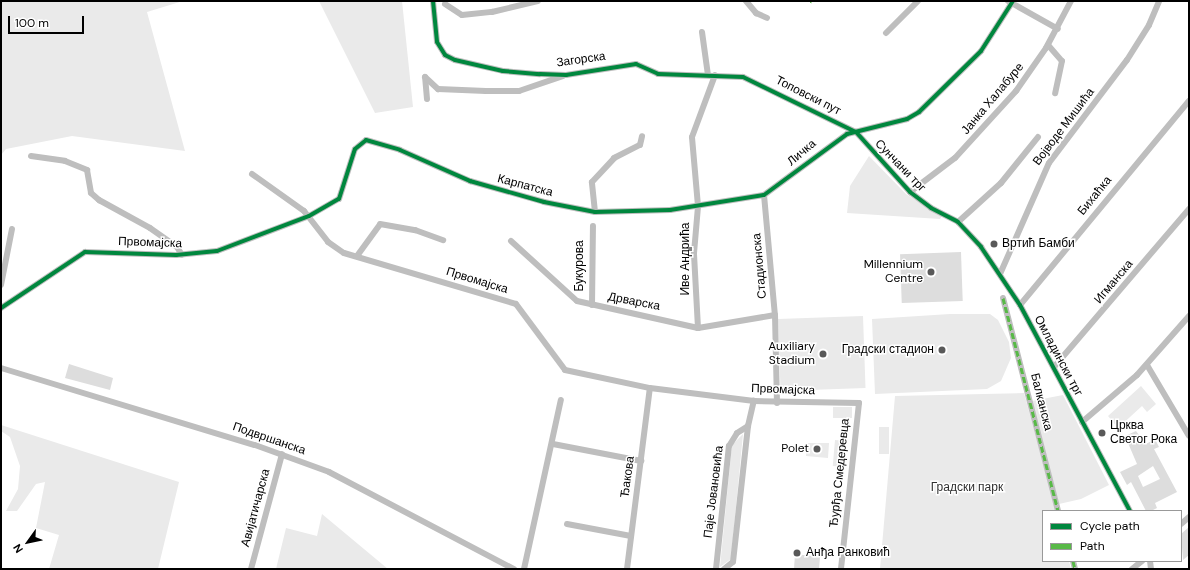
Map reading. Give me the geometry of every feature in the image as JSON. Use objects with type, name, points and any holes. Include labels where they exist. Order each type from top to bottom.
[{"type":"street","name":"Загорска","points":[[433,1],[437,42],[450,58],[503,71],[566,74],[636,64],[658,74],[712,75],[751,79]]},
{"type":"street","points":[[445,4],[462,15],[507,9],[538,1]]},
{"type":"street","points":[[746,1],[756,13],[766,18]]},
{"type":"street","points":[[886,34],[918,1]]},
{"type":"street","name":"Јанка Халабуре","points":[[910,192],[970,143],[1016,91],[1048,45],[1071,1]]},
{"type":"street","name":"Војводе Мишића","points":[[1000,274],[1049,163],[1131,54],[1159,1]]},
{"type":"street","points":[[1011,2],[1058,28]]},
{"type":"street","name":"Личка","points":[[764,195],[824,148],[856,132],[907,119],[924,108],[981,51],[1011,2]]},
{"type":"street","name":"Иве Андрића","points":[[698,328],[694,253],[698,206],[692,137],[712,75],[702,32]]},
{"type":"street","points":[[1048,45],[1062,61],[1054,93]]},
{"type":"street","points":[[427,99],[425,77],[438,89],[519,91],[566,74]]},
{"type":"street","name":"Топовски пут","points":[[751,79],[856,132]]},
{"type":"street","name":"Бихаћка","points":[[1020,306],[1189,101]]},
{"type":"street","name":"Сунчани трг","points":[[856,132],[910,192],[931,208],[956,221]]},
{"type":"street","points":[[595,212],[592,182],[614,158],[640,145],[642,136]]},
{"type":"street","points":[[956,221],[1001,184],[1038,137]]},
{"type":"street","name":"Карпатска","points":[[309,216],[339,199],[358,146],[363,141],[373,140],[470,181],[544,202],[595,212],[698,206]]},
{"type":"street","points":[[31,156],[65,161],[87,170],[91,193],[99,200],[150,228],[177,247],[182,255]]},
{"type":"street","points":[[252,174],[309,216]]},
{"type":"street","points":[[698,206],[764,195]]},
{"type":"street","name":"Стадионска","points":[[764,195],[775,315],[777,403]]},
{"type":"street","name":"Игманска","points":[[1054,367],[1189,209]]},
{"type":"street","name":"Првомајска","points":[[1,308],[85,252],[182,255],[217,251],[309,216],[332,246],[358,256],[516,304],[561,368],[650,388],[754,401],[777,403],[858,402]]},
{"type":"street","name":"Омладински трг","points":[[956,221],[1000,274],[1020,306],[1129,510]]},
{"type":"street","points":[[358,256],[380,224],[415,230],[443,240]]},
{"type":"street","name":"Букурова","points":[[592,305],[593,226]]},
{"type":"street","points":[[1,285],[12,229]]},
{"type":"street","name":"Дрварска","points":[[511,241],[573,299],[592,305],[698,328],[775,315]]},
{"type":"street","name":"Балканска","points":[[1003,298],[1058,510]]},
{"type":"street","points":[[1082,422],[1147,365],[1189,316]]},
{"type":"street","points":[[1147,365],[1189,436]]},
{"type":"street","name":"Подвршанска","points":[[1,368],[282,454],[329,472],[514,569]]},
{"type":"street","name":"Ђакова","points":[[627,569],[650,388]]},
{"type":"street","points":[[524,569],[553,444],[561,400]]},
{"type":"street","points":[[724,569],[734,562],[748,426],[754,401]]},
{"type":"street","name":"Ђурђа Смедеревца","points":[[841,569],[858,402]]},
{"type":"street","name":"Паје Јовановића","points":[[716,569],[729,446],[737,433],[748,426]]},
{"type":"street","points":[[553,444],[641,461]]},
{"type":"street","name":"Авијатичарска","points":[[251,569],[282,454]]},
{"type":"street","points":[[567,524],[631,536]]},
{"type":"street","points":[[1132,569],[1141,562]]},
{"type":"green space","points":[[1,1],[183,1],[147,12],[185,151],[72,136],[6,149],[1,155]]},
{"type":"green space","points":[[319,1],[402,1],[413,107],[375,113]]},
{"type":"green space","points":[[869,156],[906,194],[942,216],[940,219],[847,213],[850,186]]},
{"type":"green space","name":"Градски стадион","points":[[950,314],[990,314],[998,320],[1009,342],[1011,358],[1001,381],[987,389],[875,394],[872,319]]},
{"type":"green space","name":"Auxiliary Stadium","points":[[863,316],[866,388],[781,391],[778,319]]},
{"type":"green space","points":[[1141,386],[1156,404],[1147,412],[1142,406],[1118,428],[1108,416]]},
{"type":"green space","name":"Градски парк","points":[[1024,393],[1056,510],[1042,510],[1042,562],[1069,562],[1071,569],[880,569],[895,396]]},
{"type":"green space","points":[[1063,395],[1109,485],[1081,499],[1059,504],[1032,401]]},
{"type":"green space","points":[[833,407],[852,407],[852,418],[833,418]]},
{"type":"green space","points":[[1,425],[179,482],[158,569],[49,569],[59,535],[36,528],[45,482],[36,484],[17,511],[6,511],[18,489],[20,466],[10,437],[1,431]]},
{"type":"green space","points":[[879,427],[889,427],[889,454],[879,454]]},
{"type":"green space","points":[[743,434],[731,559],[720,567],[732,445]]},
{"type":"green space","points":[[835,440],[846,441],[844,467],[833,466]]},
{"type":"green space","name":"Polet","points":[[806,443],[829,443],[828,458],[806,456]]},
{"type":"green space","points":[[322,514],[388,569],[276,569],[286,528],[317,536]]},
{"type":"building","name":"Millennium Centre","points":[[961,252],[963,301],[902,303],[900,254]]},
{"type":"building","points":[[69,364],[113,378],[110,390],[65,378]]},
{"type":"building","points":[[1136,431],[1146,444],[1155,439],[1159,447],[1154,449],[1177,492],[1155,503],[1157,508],[1153,510],[1145,510],[1131,482],[1127,485],[1120,472],[1137,464],[1125,436]],"holes":[[[1153,466],[1160,479],[1143,487],[1138,476]]]},
{"type":"building","points":[[1189,527],[1189,555],[1183,560],[1182,547],[1182,533]]},
{"type":"building","points":[[795,554],[820,557],[819,569],[794,569]]},
{"type":"marked path","points":[[1003,298],[1058,510]]},
{"type":"marked path","points":[[1073,562],[1075,569]]},
{"type":"cycle path","points":[[433,1],[437,42],[445,55],[455,60],[503,71],[540,74],[566,75],[636,64],[658,74],[743,77],[856,132],[910,192],[931,208],[958,222],[981,247],[1020,305],[1129,510]]},
{"type":"cycle path","points":[[1,308],[85,252],[176,255],[217,251],[309,216],[339,199],[355,149],[366,140],[400,150],[470,181],[544,202],[595,212],[670,210],[764,195],[847,134],[907,119],[919,112],[981,51],[1013,1]]},
{"type":"place","name":"Вртић Бамби","points":[[994,244]]},
{"type":"place","name":"Millennium Centre","points":[[931,272]]},
{"type":"place","name":"Градски стадион","points":[[942,350]]},
{"type":"place","name":"Auxiliary Stadium","points":[[823,354]]},
{"type":"place","name":"Црква Светог Рока","points":[[1102,433]]},
{"type":"place","name":"Polet","points":[[817,449]]},
{"type":"place","name":"Анђа Ранковић","points":[[797,553]]}]
